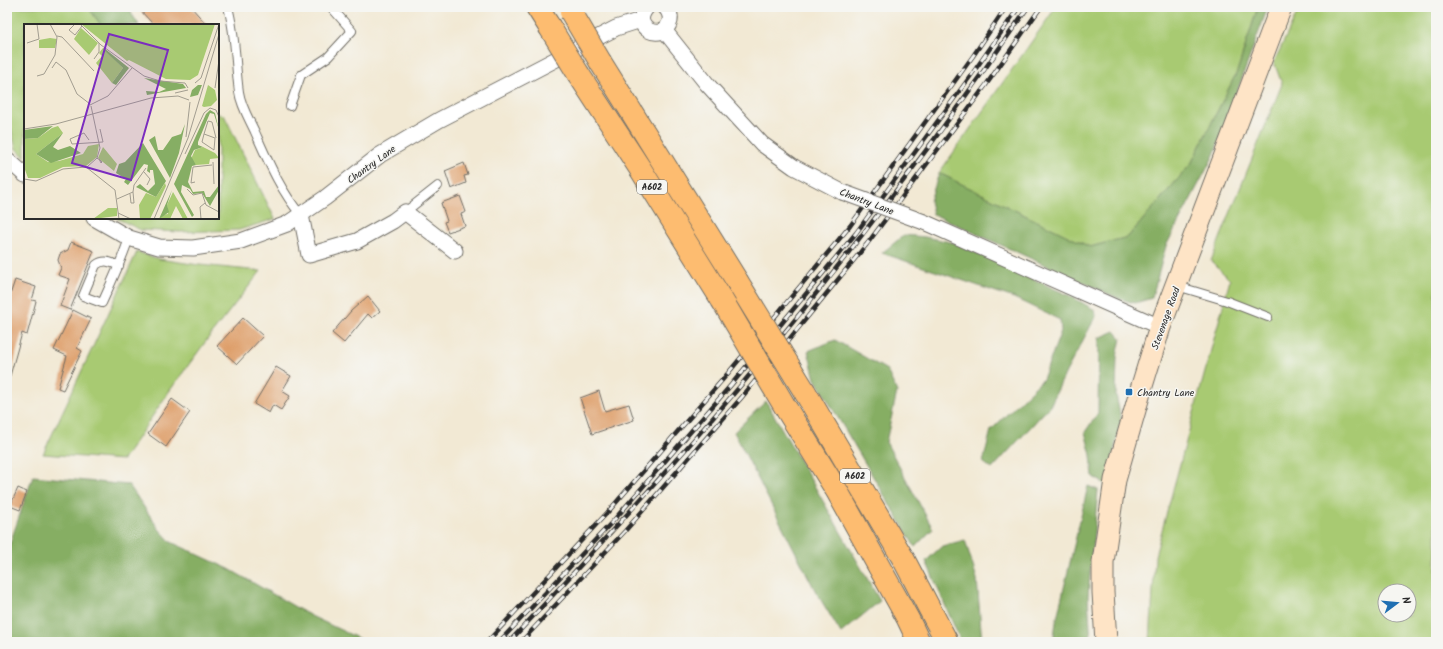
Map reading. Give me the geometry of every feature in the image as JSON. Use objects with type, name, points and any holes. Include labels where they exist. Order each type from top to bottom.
[{"type":"main road","name":"A602","points":[[538,7],[722,300],[837,491],[908,619],[919,642]]},
{"type":"main road","name":"A602","points":[[569,9],[601,63],[806,392],[904,560],[947,642]]},
{"type":"street","points":[[644,14],[643,25],[650,31],[655,32],[664,30],[670,23],[668,10],[665,7]]},
{"type":"street","name":"Stevenage Road","points":[[1106,642],[1103,562],[1115,480],[1160,327],[1281,7]]},
{"type":"street","name":"Chantry Lane","points":[[96,219],[129,238],[159,247],[200,247],[241,241],[286,224],[301,215],[380,156],[439,120],[644,14]]},
{"type":"street","name":"Chantry Lane","points":[[664,30],[707,84],[762,144],[794,167],[842,192],[924,222],[1160,327]]},
{"type":"street","points":[[7,159],[24,174]]},
{"type":"street","points":[[301,215],[309,254],[357,240],[393,221],[405,212],[455,251]]},
{"type":"lane","points":[[228,7],[233,25],[240,93],[244,108],[275,176],[291,203],[301,215]]},
{"type":"lane","points":[[290,106],[301,75],[328,57],[352,31],[331,7]]},
{"type":"lane","points":[[405,212],[438,186]]},
{"type":"lane","points":[[119,266],[109,261],[96,264],[83,296],[102,303],[119,266],[129,238]]},
{"type":"lane","points":[[1176,285],[1227,301],[1268,317]]},
{"type":"green space","points":[[7,7],[88,7],[100,24],[24,24],[24,156],[16,149],[7,113]]},
{"type":"green space","points":[[88,7],[131,7],[131,13],[138,24],[100,24]]},
{"type":"green space","points":[[1056,7],[1258,7],[1237,72],[1191,164],[1128,237],[1090,247],[939,173]]},
{"type":"green space","points":[[1258,7],[1268,7],[1214,155],[1166,246],[1152,298],[1135,303],[1120,299],[933,214],[930,201],[939,173],[1090,247],[1128,237],[1191,164],[1237,72]]},
{"type":"green space","points":[[1300,7],[1436,7],[1436,642],[1150,642],[1155,556],[1230,280],[1211,261],[1282,84],[1274,62]]},
{"type":"green space","points":[[219,114],[224,115],[275,219],[239,230],[180,232],[141,230],[118,219],[219,219]]},
{"type":"green space","points":[[904,235],[925,237],[955,243],[1072,297],[1095,310],[1096,316],[1066,372],[1050,406],[992,469],[983,462],[991,430],[1043,379],[1061,331],[1060,320],[1014,298],[882,253]]},
{"type":"green space","points":[[137,252],[159,259],[199,265],[261,271],[209,337],[168,393],[123,460],[43,454]]},
{"type":"green space","points":[[1115,331],[1121,338],[1117,357],[1116,395],[1121,419],[1107,485],[1093,477],[1091,455],[1085,432],[1098,413],[1099,338]]},
{"type":"green space","points":[[835,340],[887,370],[897,392],[886,442],[933,529],[915,547],[815,379],[808,351]]},
{"type":"green space","points":[[766,401],[880,601],[841,633],[816,592],[734,432]]},
{"type":"green space","points":[[33,476],[129,485],[159,529],[171,542],[229,569],[311,616],[366,642],[7,642],[7,552]]},
{"type":"green space","points":[[1088,486],[1098,490],[1088,596],[1091,642],[1053,642],[1056,622]]},
{"type":"green space","points":[[965,540],[977,579],[982,642],[961,642],[926,561],[942,546]]},
{"type":"building","points":[[137,7],[191,7],[206,24],[153,24]]},
{"type":"building","points":[[464,163],[468,175],[464,176],[466,183],[451,189],[445,171]]},
{"type":"building","points":[[460,196],[466,212],[461,214],[465,226],[448,232],[444,222],[447,221],[441,203]]},
{"type":"building","points":[[71,242],[94,251],[70,310],[60,306],[70,279],[58,275],[61,268],[58,260],[60,254],[68,250]]},
{"type":"building","points":[[15,280],[36,287],[32,300],[36,301],[27,335],[22,333],[10,376],[7,376],[7,304]]},
{"type":"building","points":[[368,296],[380,311],[372,318],[368,314],[344,343],[332,333],[351,311]]},
{"type":"building","points":[[73,310],[91,319],[77,348],[82,351],[63,390],[58,388],[67,356],[54,350]]},
{"type":"building","points":[[243,318],[263,336],[237,364],[217,346]]},
{"type":"building","points":[[276,367],[291,376],[282,391],[290,396],[281,410],[273,405],[269,413],[254,404]]},
{"type":"building","points":[[599,391],[605,411],[629,404],[634,420],[592,434],[580,398]]},
{"type":"building","points":[[172,399],[190,412],[166,447],[148,434]]},
{"type":"building","points":[[18,488],[27,492],[20,510],[10,506]]},
{"type":"railway","points":[[487,642],[607,513],[724,378],[850,226],[973,56],[1006,7]]},
{"type":"railway","points":[[499,642],[614,520],[731,385],[856,233],[1019,7]]},
{"type":"railway","points":[[509,642],[652,487],[775,345],[850,251],[923,155],[994,57],[1028,7]]},
{"type":"railway","points":[[521,642],[625,531],[742,397],[867,244],[986,85],[1041,7]]},
{"type":"place","name":"Chantry Lane","points":[[1129,392]]}]
